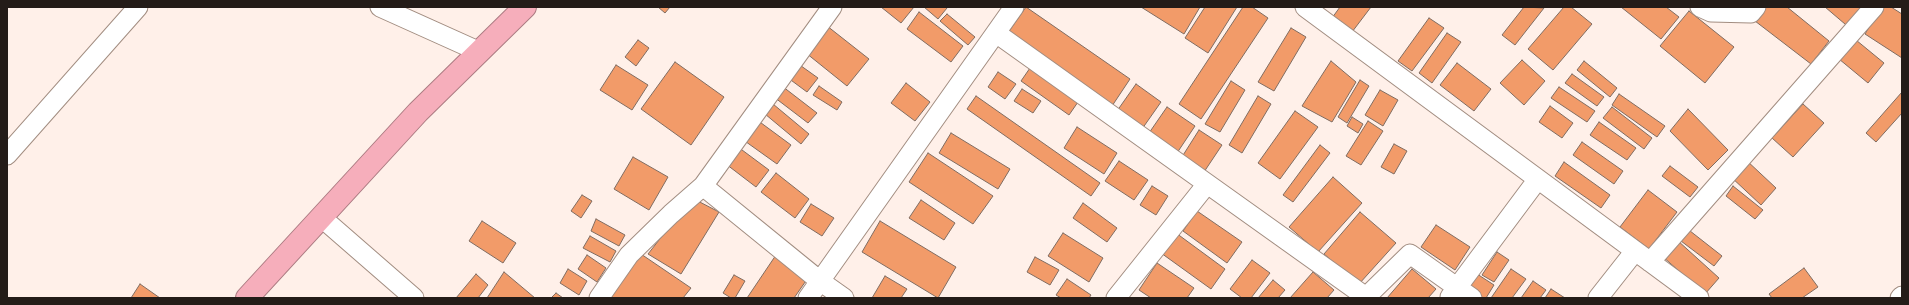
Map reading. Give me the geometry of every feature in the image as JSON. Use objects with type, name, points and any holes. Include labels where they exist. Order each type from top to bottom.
[{"type":"highway","points":[[247,298],[418,112],[525,7]]},
{"type":"street","points":[[7,155],[138,7]]},
{"type":"street","points":[[380,7],[480,52]]},
{"type":"street","points":[[600,298],[629,255],[671,214],[703,186],[832,7]]},
{"type":"street","points":[[808,298],[1014,7]]},
{"type":"street","points":[[1305,7],[1699,298]]},
{"type":"street","points":[[1700,7],[1711,12],[1751,13],[1756,7]]},
{"type":"street","points":[[1650,262],[1874,7]]},
{"type":"street","points":[[996,33],[1366,297],[1410,254],[1460,294],[1538,179]]},
{"type":"street","points":[[1116,298],[1207,184]]},
{"type":"street","points":[[703,186],[820,281],[844,298]]},
{"type":"street","points":[[321,217],[414,298]]},
{"type":"street","points":[[1598,298],[1635,251]]},
{"type":"building","points":[[658,7],[670,7],[665,13]]},
{"type":"building","points":[[881,7],[914,7],[901,23]]},
{"type":"building","points":[[924,7],[945,7],[947,8],[938,19]]},
{"type":"building","points":[[1026,7],[1130,79],[1110,109],[1005,37]]},
{"type":"building","points":[[1141,7],[1200,7],[1184,34]]},
{"type":"building","points":[[1205,7],[1237,7],[1208,53],[1185,38]]},
{"type":"building","points":[[1243,7],[1252,7],[1268,18],[1201,119],[1179,104]]},
{"type":"building","points":[[1340,7],[1371,7],[1352,32],[1332,18]]},
{"type":"building","points":[[1524,7],[1544,8],[1515,45],[1502,35]]},
{"type":"building","points":[[1564,7],[1571,7],[1592,24],[1553,70],[1528,49]]},
{"type":"building","points":[[1621,7],[1666,7],[1679,17],[1661,39]]},
{"type":"building","points":[[1765,7],[1787,7],[1829,41],[1811,64],[1755,21]]},
{"type":"building","points":[[1825,7],[1871,7],[1852,30]]},
{"type":"building","points":[[1881,7],[1891,7],[1902,14],[1902,58],[1865,34]]},
{"type":"building","points":[[1689,11],[1734,47],[1705,83],[1660,46]]},
{"type":"building","points":[[919,12],[963,46],[951,62],[907,29]]},
{"type":"building","points":[[947,14],[975,37],[968,45],[940,21]]},
{"type":"building","points":[[1429,18],[1444,28],[1412,71],[1398,61]]},
{"type":"building","points":[[822,22],[869,59],[847,86],[801,49]]},
{"type":"building","points":[[1291,28],[1306,37],[1274,91],[1258,82]]},
{"type":"building","points":[[1447,33],[1461,42],[1432,83],[1419,73]]},
{"type":"building","points":[[638,40],[649,48],[636,66],[625,57]]},
{"type":"building","points":[[1856,40],[1884,63],[1868,83],[1839,59]]},
{"type":"building","points":[[790,58],[818,78],[807,92],[780,72]]},
{"type":"building","points":[[1522,60],[1545,81],[1524,105],[1500,83]]},
{"type":"building","points":[[1331,61],[1356,82],[1332,122],[1302,106]]},
{"type":"building","points":[[1584,61],[1617,88],[1610,97],[1577,70]]},
{"type":"building","points":[[675,62],[724,97],[691,145],[641,109]]},
{"type":"building","points":[[1457,63],[1491,89],[1474,111],[1440,85]]},
{"type":"building","points":[[616,65],[648,85],[632,110],[600,90]]},
{"type":"building","points":[[1030,68],[1078,102],[1069,115],[1021,81]]},
{"type":"building","points":[[998,72],[1016,84],[1005,99],[988,87]]},
{"type":"building","points":[[1572,74],[1604,97],[1597,106],[1565,83]]},
{"type":"building","points":[[1360,80],[1369,86],[1347,123],[1338,117]]},
{"type":"building","points":[[1231,81],[1245,90],[1220,132],[1205,124]]},
{"type":"building","points":[[778,83],[817,113],[808,123],[770,94]]},
{"type":"building","points":[[906,83],[930,102],[915,121],[891,103]]},
{"type":"building","points":[[1136,84],[1161,102],[1142,129],[1117,111]]},
{"type":"building","points":[[819,86],[842,102],[837,110],[813,95]]},
{"type":"building","points":[[1559,87],[1595,111],[1587,122],[1551,98]]},
{"type":"building","points":[[1022,89],[1041,101],[1033,113],[1014,101]]},
{"type":"building","points":[[1380,90],[1398,100],[1383,126],[1365,115]]},
{"type":"building","points":[[1902,92],[1902,113],[1876,142],[1866,133]]},
{"type":"building","points":[[1619,94],[1665,126],[1657,137],[1612,105]]},
{"type":"building","points":[[976,96],[1100,183],[1091,196],[967,109]]},
{"type":"building","points":[[1258,96],[1271,104],[1242,153],[1229,145]]},
{"type":"building","points":[[767,99],[809,134],[801,144],[759,109]]},
{"type":"building","points":[[1803,104],[1824,123],[1793,157],[1772,138]]},
{"type":"building","points":[[1550,106],[1573,123],[1562,138],[1539,122]]},
{"type":"building","points":[[1167,107],[1195,126],[1177,153],[1149,133]]},
{"type":"building","points":[[1612,107],[1652,138],[1644,149],[1603,118]]},
{"type":"building","points":[[1688,109],[1728,150],[1708,170],[1670,131]]},
{"type":"building","points":[[1295,111],[1318,127],[1280,179],[1258,163]]},
{"type":"building","points":[[749,114],[791,145],[777,164],[735,134]]},
{"type":"building","points":[[1352,117],[1363,124],[1358,133],[1347,126]]},
{"type":"building","points":[[1368,121],[1383,131],[1361,165],[1346,156]]},
{"type":"building","points":[[1599,122],[1636,148],[1627,160],[1590,135]]},
{"type":"building","points":[[1077,127],[1117,153],[1104,174],[1064,148]]},
{"type":"building","points":[[1199,130],[1222,145],[1202,175],[1180,160]]},
{"type":"building","points":[[951,133],[1010,169],[998,189],[939,153]]},
{"type":"building","points":[[1582,142],[1623,171],[1614,184],[1573,155]]},
{"type":"building","points":[[734,144],[769,170],[756,187],[722,161]]},
{"type":"building","points":[[1394,144],[1407,151],[1394,174],[1381,167]]},
{"type":"building","points":[[1320,145],[1330,153],[1293,202],[1283,195]]},
{"type":"building","points":[[928,153],[993,196],[973,224],[909,182]]},
{"type":"building","points":[[633,157],[668,177],[649,210],[614,189]]},
{"type":"building","points":[[1745,159],[1776,188],[1761,205],[1730,176]]},
{"type":"building","points":[[1119,161],[1148,180],[1134,200],[1105,181]]},
{"type":"building","points":[[1564,162],[1610,195],[1601,208],[1555,176]]},
{"type":"building","points":[[1670,166],[1698,187],[1690,197],[1662,176]]},
{"type":"building","points":[[776,173],[809,199],[795,218],[761,192]]},
{"type":"building","points":[[1333,177],[1362,203],[1318,252],[1289,227]]},
{"type":"building","points":[[1152,186],[1168,196],[1156,215],[1140,205]]},
{"type":"building","points":[[1733,186],[1763,210],[1755,219],[1726,196]]},
{"type":"building","points":[[1648,190],[1677,212],[1649,249],[1620,227]]},
{"type":"building","points":[[582,195],[592,201],[581,218],[571,211]]},
{"type":"building","points":[[692,198],[719,212],[681,274],[648,254]]},
{"type":"building","points":[[921,200],[955,223],[944,240],[909,218]]},
{"type":"building","points":[[1083,203],[1117,228],[1107,242],[1073,218]]},
{"type":"building","points":[[811,204],[834,218],[822,236],[800,222]]},
{"type":"building","points":[[1197,211],[1242,242],[1227,263],[1183,231]]},
{"type":"building","points":[[1360,212],[1396,243],[1359,284],[1324,254]]},
{"type":"building","points":[[596,219],[625,235],[619,246],[591,231]]},
{"type":"building","points":[[482,221],[516,243],[503,263],[469,241]]},
{"type":"building","points":[[880,221],[956,267],[938,298],[862,252]]},
{"type":"building","points":[[1436,225],[1470,247],[1455,270],[1421,247]]},
{"type":"building","points":[[1685,227],[1722,256],[1714,266],[1681,241]]},
{"type":"building","points":[[1063,233],[1103,258],[1089,282],[1048,256]]},
{"type":"building","points":[[1176,233],[1225,269],[1211,289],[1161,253]]},
{"type":"building","points":[[590,236],[616,251],[610,262],[583,248]]},
{"type":"building","points":[[1677,240],[1719,278],[1705,294],[1662,256]]},
{"type":"building","points":[[638,252],[691,288],[683,298],[612,298],[608,295]]},
{"type":"building","points":[[778,252],[810,275],[794,298],[747,298]]},
{"type":"building","points":[[1497,252],[1509,260],[1494,282],[1482,275]]},
{"type":"building","points":[[587,255],[606,268],[597,282],[578,269]]},
{"type":"building","points":[[1035,257],[1059,270],[1050,285],[1027,272]]},
{"type":"building","points":[[1252,260],[1270,273],[1251,298],[1242,298],[1230,289]]},
{"type":"building","points":[[1157,263],[1194,288],[1187,298],[1151,298],[1139,290]]},
{"type":"building","points":[[1804,268],[1818,287],[1802,298],[1772,298],[1769,294]]},
{"type":"building","points":[[568,269],[587,281],[579,295],[560,283]]},
{"type":"building","points":[[1412,269],[1436,289],[1428,298],[1387,298]]},
{"type":"building","points":[[1511,269],[1526,279],[1512,298],[1491,298]]},
{"type":"building","points":[[504,272],[535,298],[487,298]]},
{"type":"building","points":[[1313,272],[1334,290],[1327,298],[1290,298]]},
{"type":"building","points":[[1474,272],[1494,285],[1486,298],[1479,298],[1464,288]]},
{"type":"building","points":[[476,274],[488,285],[478,298],[456,298]]},
{"type":"building","points":[[734,275],[745,281],[735,298],[731,298],[723,293]]},
{"type":"building","points":[[885,276],[907,289],[901,298],[872,298]]},
{"type":"building","points":[[1067,279],[1091,295],[1089,298],[1061,298],[1056,295]]},
{"type":"building","points":[[1273,280],[1285,290],[1278,298],[1258,298]]},
{"type":"building","points":[[1533,281],[1546,290],[1540,298],[1521,298]]},
{"type":"building","points":[[140,284],[160,298],[131,298]]},
{"type":"building","points":[[1551,289],[1565,298],[1545,298]]},
{"type":"building","points":[[556,293],[563,298],[551,298]]}]
